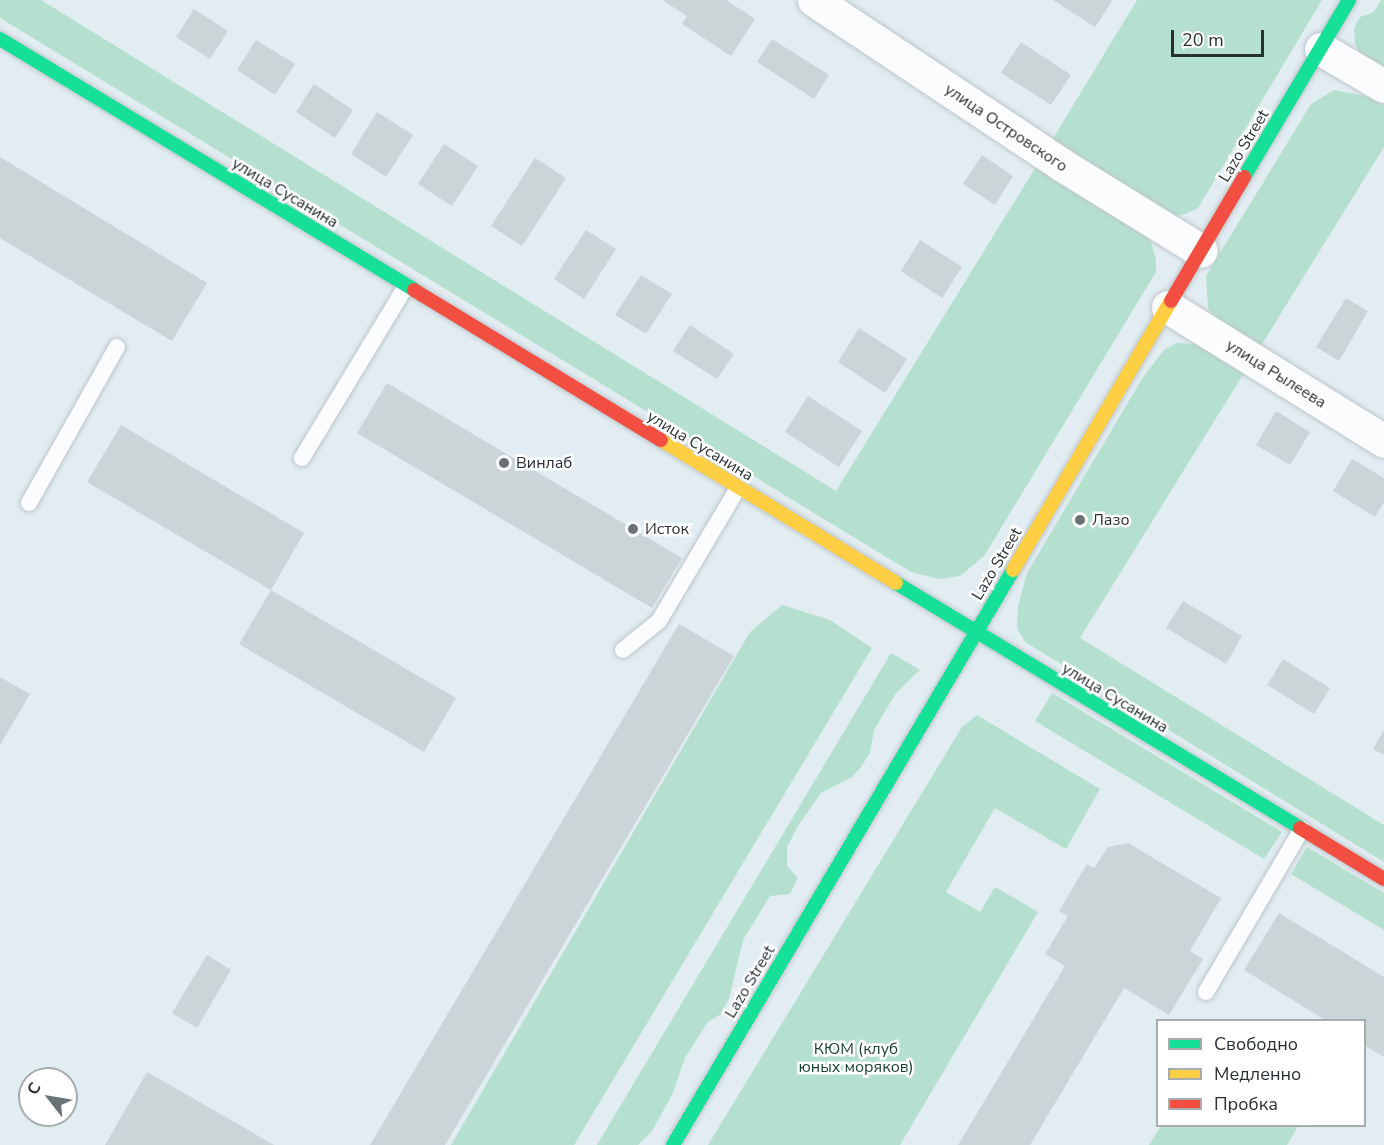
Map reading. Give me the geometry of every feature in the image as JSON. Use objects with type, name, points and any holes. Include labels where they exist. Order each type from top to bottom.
[{"type":"street","name":"улица Островского","points":[[814,0],[1062,165],[1201,251]]},
{"type":"street","name":"Lazo Street","points":[[673,1145],[1349,0]]},
{"type":"street","name":"улица Сусанина","points":[[0,39],[1384,879]]},
{"type":"street","points":[[1320,49],[1384,86]]},
{"type":"street","name":"улица Рылеева","points":[[1168,307],[1384,441]]},
{"type":"lane","points":[[302,458],[406,286]]},
{"type":"lane","points":[[29,503],[117,347]]},
{"type":"lane","points":[[623,650],[659,621],[738,488]]},
{"type":"lane","points":[[1206,992],[1302,830]]},
{"type":"green space","points":[[0,0],[41,0],[836,491],[1037,165],[1148,233],[1156,259],[1156,272],[984,556],[960,576],[939,579],[911,572],[0,18]]},
{"type":"green space","points":[[1137,0],[1322,0],[1198,208],[1185,214],[1168,217],[1049,145]]},
{"type":"green space","points":[[1381,0],[1384,0],[1384,68],[1361,54],[1355,44],[1354,28],[1360,17],[1374,12]]},
{"type":"green space","points":[[1334,90],[1366,96],[1384,106],[1384,147],[1259,349],[1217,321],[1208,308],[1206,276],[1311,104]]},
{"type":"green space","points":[[1177,343],[1195,344],[1244,373],[1080,638],[1384,825],[1384,862],[1025,642],[1017,628],[1018,606],[1027,573],[1143,377],[1164,350]]},
{"type":"green space","points":[[782,605],[830,620],[872,648],[574,1145],[451,1145],[750,632]]},
{"type":"green space","points":[[891,653],[920,670],[896,693],[874,730],[870,753],[861,767],[852,777],[821,793],[798,826],[787,847],[787,866],[798,878],[790,894],[770,896],[743,940],[729,999],[721,1014],[707,1023],[685,1058],[672,1095],[652,1131],[638,1145],[597,1145]]},
{"type":"green space","points":[[1052,693],[1282,832],[1264,859],[1035,721]]},
{"type":"green space","name":"КЮМ (клуб юных моряков)","points":[[977,715],[1100,789],[1066,849],[995,808],[946,892],[980,912],[995,887],[1038,912],[900,1145],[708,1145],[962,727]]},
{"type":"green space","points":[[1307,847],[1384,893],[1384,930],[1291,874]]},
{"type":"green space","points":[[1160,1127],[1297,1127],[1287,1145],[1149,1145]]},
{"type":"building","points":[[662,0],[726,0],[755,19],[731,56],[682,24],[687,16]]},
{"type":"building","points":[[1053,0],[1110,0],[1112,1],[1095,27]]},
{"type":"building","points":[[194,9],[228,31],[210,59],[176,37]]},
{"type":"building","points":[[772,39],[829,75],[814,99],[757,62]]},
{"type":"building","points":[[256,40],[295,64],[275,95],[237,70]]},
{"type":"building","points":[[1021,42],[1071,75],[1051,105],[1001,73]]},
{"type":"building","points":[[314,84],[353,110],[335,138],[296,112]]},
{"type":"building","points":[[377,112],[413,135],[386,177],[351,154]]},
{"type":"building","points":[[444,144],[478,166],[452,206],[418,184]]},
{"type":"building","points":[[982,155],[1013,176],[995,205],[963,184]]},
{"type":"building","points":[[0,157],[207,283],[172,341],[0,238]]},
{"type":"building","points":[[535,158],[566,178],[522,246],[491,226]]},
{"type":"building","points":[[586,230],[616,249],[584,299],[554,279]]},
{"type":"building","points":[[920,240],[962,267],[942,298],[901,271]]},
{"type":"building","points":[[641,275],[672,294],[646,334],[615,315]]},
{"type":"building","points":[[1346,298],[1368,311],[1339,361],[1316,347]]},
{"type":"building","points":[[690,325],[734,354],[717,379],[673,351]]},
{"type":"building","points":[[859,328],[907,359],[885,393],[838,362]]},
{"type":"building","points":[[387,383],[682,558],[652,608],[357,433]]},
{"type":"building","points":[[808,396],[862,431],[839,467],[785,432]]},
{"type":"building","points":[[1276,411],[1310,432],[1290,465],[1256,445]]},
{"type":"building","points":[[121,425],[304,533],[271,590],[87,482]]},
{"type":"building","points":[[1352,459],[1384,478],[1384,502],[1375,517],[1333,491]]},
{"type":"building","points":[[271,590],[456,698],[424,752],[239,644]]},
{"type":"building","points":[[1183,601],[1242,636],[1226,664],[1166,628]]},
{"type":"building","points":[[679,624],[734,656],[445,1145],[370,1145]]},
{"type":"building","points":[[1283,659],[1330,688],[1314,714],[1267,685]]},
{"type":"building","points":[[0,677],[30,694],[0,745]]},
{"type":"building","points":[[1384,730],[1384,755],[1373,749]]},
{"type":"building","points":[[1128,843],[1221,898],[1190,951],[1203,959],[1169,1015],[1124,988],[1030,1145],[958,1145],[1065,966],[1045,954],[1068,916],[1059,911],[1087,864],[1094,868],[1108,847]]},
{"type":"building","points":[[1279,913],[1384,977],[1384,1057],[1366,1046],[1366,1019],[1323,1019],[1244,970]]},
{"type":"building","points":[[207,955],[231,970],[197,1028],[172,1013]]},
{"type":"building","points":[[147,1072],[191,1097],[274,1145],[105,1145]]},
{"type":"traffic: fast","points":[[1244,177],[1349,0]]},
{"type":"traffic: fast","points":[[0,39],[414,290]]},
{"type":"traffic: fast","points":[[673,1145],[1013,570]]},
{"type":"traffic: fast","points":[[896,583],[1300,828]]},
{"type":"traffic: slow","points":[[1013,570],[1171,301]]},
{"type":"traffic: slow","points":[[661,440],[896,583]]},
{"type":"traffic: jam","points":[[1171,301],[1244,177]]},
{"type":"traffic: jam","points":[[414,290],[661,440]]},
{"type":"traffic: jam","points":[[1300,828],[1384,879]]},
{"type":"place","name":"Винлаб","points":[[504,463]]},
{"type":"place","name":"Лазо","points":[[1080,520]]},
{"type":"place","name":"Исток","points":[[633,529]]}]
